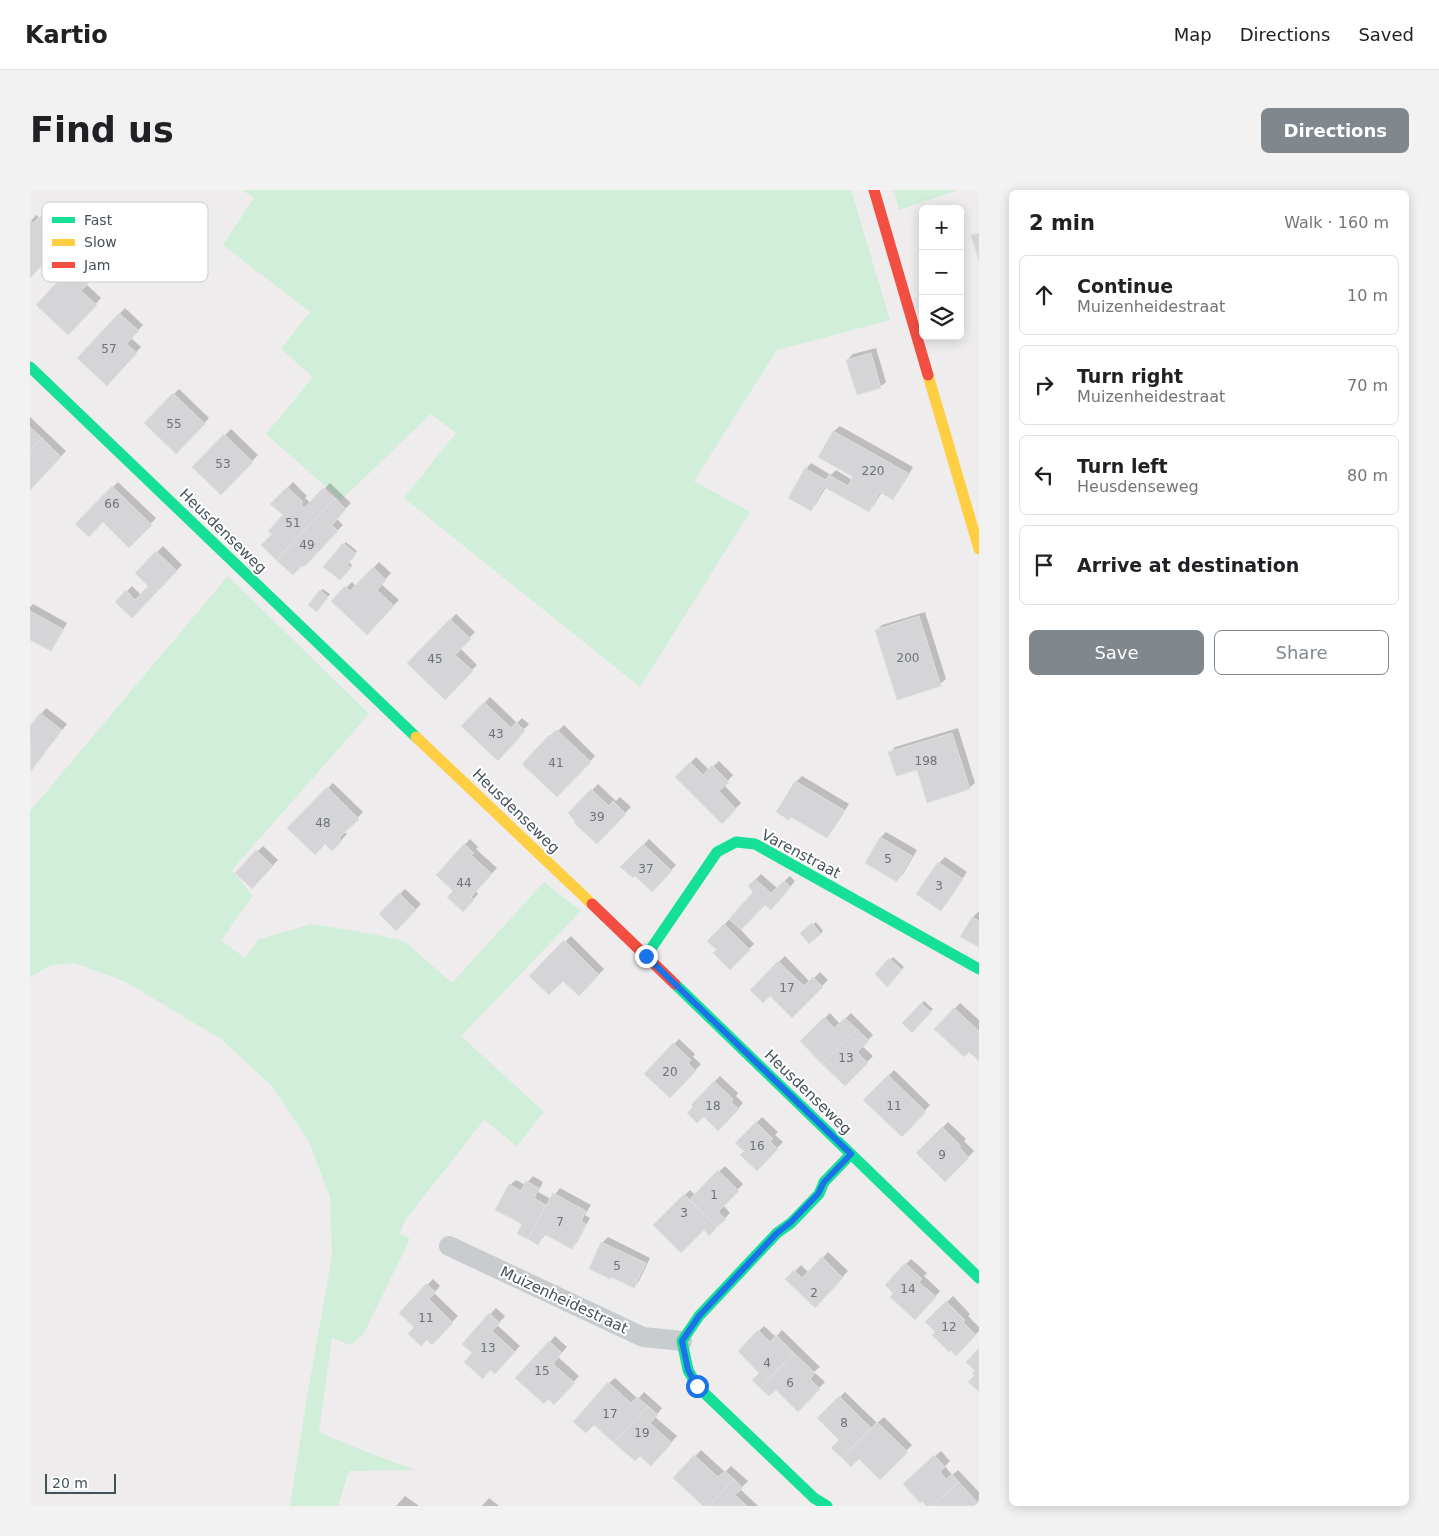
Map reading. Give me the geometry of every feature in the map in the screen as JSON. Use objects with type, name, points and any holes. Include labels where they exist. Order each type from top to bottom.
[{"type":"street","points":[[874,190],[979,549]]},
{"type":"street","name":"Heusdenseweg","points":[[30,368],[646,956],[979,1278]]},
{"type":"street","name":"Varenstraat","points":[[646,956],[717,852],[736,842],[755,844],[979,969]]},
{"type":"street","points":[[827,1506],[814,1498],[697,1386],[688,1370],[682,1341],[699,1316],[777,1233],[791,1222],[818,1194],[824,1182],[851,1154]]},
{"type":"street","name":"Muizenheidestraat","points":[[449,1246],[644,1337],[682,1341]]},
{"type":"green space","points":[[242,190],[851,190],[890,320],[777,350],[694,481],[750,512],[640,687],[404,498],[456,433],[431,414],[341,500],[266,434],[313,377],[281,349],[310,312],[223,245],[254,198]]},
{"type":"green space","points":[[894,190],[958,190],[899,210]]},
{"type":"green space","points":[[228,576],[369,714],[232,870],[253,896],[221,940],[245,958],[259,939],[312,924],[373,934],[404,941],[452,983],[544,882],[581,911],[461,1036],[544,1112],[517,1146],[484,1120],[405,1220],[400,1234],[410,1239],[363,1335],[350,1345],[332,1338],[319,1432],[415,1470],[349,1471],[338,1506],[290,1506],[332,1256],[330,1197],[309,1142],[272,1086],[221,1039],[126,982],[75,963],[51,965],[30,977],[30,811]]},
{"type":"building","points":[[39,217],[42,219],[42,265],[30,278],[30,220],[33,223]]},
{"type":"building","points":[[979,233],[979,261],[971,235]]},
{"type":"building","points":[[57,282],[89,282],[81,291],[97,305],[68,335],[36,305]]},
{"type":"building","points":[[119,313],[139,331],[126,344],[137,353],[107,386],[77,358]]},
{"type":"building","points":[[871,353],[881,388],[857,395],[846,360]]},
{"type":"building","points":[[173,393],[205,424],[176,454],[144,423]]},
{"type":"building","points":[[30,427],[42,438],[30,450]]},
{"type":"building","points":[[833,431],[908,473],[893,500],[880,492],[869,512],[824,487],[811,511],[788,498],[805,468],[826,480],[829,475],[848,486],[853,477],[818,457]]},
{"type":"building","points":[[224,434],[253,462],[221,495],[192,467]]},
{"type":"building","points":[[42,438],[61,457],[30,490],[30,450]]},
{"type":"building","points":[[112,486],[152,525],[129,548],[103,522],[89,537],[75,524]]},
{"type":"building","points":[[287,487],[303,502],[301,504],[304,508],[323,488],[335,498],[276,560],[261,545],[272,534],[268,531],[283,515],[270,504]]},
{"type":"building","points":[[335,498],[346,509],[332,525],[338,531],[304,567],[302,566],[293,575],[276,560]]},
{"type":"building","points":[[343,543],[356,554],[347,565],[351,568],[340,580],[323,567]]},
{"type":"building","points":[[156,551],[177,571],[132,618],[115,602],[126,590],[135,600],[148,586],[135,573]]},
{"type":"building","points":[[373,567],[386,580],[377,590],[394,606],[367,635],[331,601],[345,586],[350,591]]},
{"type":"building","points":[[320,590],[328,597],[317,612],[308,605]]},
{"type":"building","points":[[30,611],[63,629],[51,651],[30,640]]},
{"type":"building","points":[[919,616],[941,686],[897,700],[875,630]]},
{"type":"building","points":[[450,619],[471,639],[455,655],[473,671],[445,700],[407,663]]},
{"type":"building","points":[[484,702],[511,728],[516,722],[525,731],[498,761],[461,726]]},
{"type":"building","points":[[40,713],[62,730],[31,771],[30,726]]},
{"type":"building","points":[[557,730],[591,762],[557,797],[522,764],[549,735],[551,737]]},
{"type":"building","points":[[952,733],[970,789],[927,803],[917,770],[896,776],[888,752]]},
{"type":"building","points":[[690,762],[703,775],[712,765],[729,782],[719,791],[736,809],[722,824],[675,777]]},
{"type":"building","points":[[795,781],[844,810],[827,838],[791,817],[789,820],[776,812]]},
{"type":"building","points":[[327,787],[359,819],[339,838],[342,841],[332,851],[325,844],[315,855],[287,828]]},
{"type":"building","points":[[591,789],[609,806],[613,801],[626,814],[597,844],[574,823],[575,821],[568,813]]},
{"type":"building","points":[[880,837],[912,856],[897,882],[865,863]]},
{"type":"building","points":[[464,844],[474,853],[471,855],[492,874],[471,897],[474,900],[463,912],[447,897],[453,891],[436,875]]},
{"type":"building","points":[[643,844],[672,871],[652,892],[635,876],[633,878],[620,867]]},
{"type":"building","points":[[256,850],[273,866],[252,889],[235,873]]},
{"type":"building","points":[[938,862],[963,879],[941,911],[916,894]]},
{"type":"building","points":[[755,879],[771,893],[784,881],[791,887],[771,910],[765,905],[741,930],[729,919],[753,892],[748,886]]},
{"type":"building","points":[[399,893],[416,910],[396,931],[379,914]]},
{"type":"building","points":[[972,917],[979,921],[979,947],[960,937]]},
{"type":"building","points":[[812,923],[821,934],[809,944],[800,933]]},
{"type":"building","points":[[724,924],[750,950],[730,970],[713,953],[717,950],[707,941]]},
{"type":"building","points":[[564,940],[599,975],[579,996],[563,981],[549,995],[529,976]]},
{"type":"building","points":[[889,958],[902,970],[887,987],[875,974]]},
{"type":"building","points":[[778,961],[804,986],[813,977],[823,987],[792,1018],[770,996],[763,1003],[750,990]]},
{"type":"building","points":[[921,1003],[931,1012],[912,1033],[902,1023]]},
{"type":"building","points":[[954,1008],[979,1031],[979,1061],[969,1052],[964,1057],[934,1029]]},
{"type":"building","points":[[824,1017],[834,1028],[845,1018],[857,1029],[822,1064],[800,1041]]},
{"type":"building","points":[[857,1029],[869,1041],[857,1052],[868,1063],[845,1086],[822,1064]]},
{"type":"building","points":[[673,1043],[691,1060],[688,1063],[696,1071],[670,1098],[644,1074]]},
{"type":"building","points":[[888,1075],[926,1112],[902,1137],[863,1100]]},
{"type":"building","points":[[714,1081],[733,1099],[731,1102],[739,1109],[718,1131],[704,1117],[697,1123],[687,1113],[693,1107],[691,1105]]},
{"type":"building","points":[[756,1122],[773,1139],[770,1141],[778,1149],[757,1171],[740,1155],[744,1151],[735,1143]]},
{"type":"building","points":[[942,1127],[961,1146],[959,1147],[969,1158],[945,1182],[916,1153]]},
{"type":"building","points":[[718,1170],[739,1191],[718,1212],[726,1219],[717,1227],[689,1200]]},
{"type":"building","points":[[526,1181],[539,1188],[534,1198],[546,1205],[528,1239],[517,1234],[522,1224],[495,1210],[509,1184],[521,1191]]},
{"type":"building","points":[[553,1193],[586,1211],[581,1221],[586,1224],[572,1249],[544,1234],[538,1245],[528,1239]]},
{"type":"building","points":[[684,1194],[717,1227],[709,1236],[704,1230],[681,1253],[653,1225]]},
{"type":"building","points":[[601,1242],[646,1263],[634,1288],[589,1269]]},
{"type":"building","points":[[822,1257],[843,1278],[815,1308],[785,1279],[794,1270],[802,1278]]},
{"type":"building","points":[[905,1263],[922,1279],[919,1282],[936,1297],[915,1320],[890,1297],[893,1293],[885,1285]]},
{"type":"building","points":[[426,1284],[436,1292],[429,1299],[453,1323],[432,1345],[427,1340],[421,1346],[408,1334],[414,1327],[399,1313]]},
{"type":"building","points":[[946,1301],[965,1320],[963,1322],[976,1335],[956,1356],[951,1350],[949,1352],[932,1335],[935,1332],[925,1322]]},
{"type":"building","points":[[489,1313],[500,1323],[492,1331],[515,1352],[495,1374],[490,1370],[483,1379],[464,1362],[472,1353],[462,1344]]},
{"type":"building","points":[[758,1330],[770,1342],[776,1335],[794,1353],[760,1388],[752,1380],[759,1373],[738,1351]]},
{"type":"building","points":[[549,1341],[562,1353],[553,1364],[575,1383],[554,1405],[548,1399],[544,1404],[515,1378]]},
{"type":"building","points":[[979,1348],[979,1392],[968,1382],[975,1375],[972,1374],[975,1371],[966,1362]]},
{"type":"building","points":[[794,1353],[815,1373],[810,1379],[820,1389],[798,1412],[776,1390],[769,1396],[760,1388]]},
{"type":"building","points":[[608,1382],[631,1403],[637,1397],[648,1406],[614,1443],[594,1425],[586,1433],[573,1422]]},
{"type":"building","points":[[839,1396],[871,1428],[842,1458],[831,1448],[839,1440],[817,1418]]},
{"type":"building","points":[[648,1406],[658,1415],[650,1423],[672,1443],[651,1466],[640,1456],[635,1461],[614,1443]]},
{"type":"building","points":[[877,1422],[908,1452],[880,1480],[859,1459],[851,1467],[842,1458]]},
{"type":"building","points":[[694,1455],[718,1477],[725,1471],[734,1479],[709,1506],[703,1506],[673,1478]]},
{"type":"building","points":[[934,1455],[945,1467],[940,1472],[946,1479],[952,1474],[959,1482],[932,1506],[926,1506],[922,1501],[920,1503],[903,1484]]},
{"type":"building","points":[[734,1479],[743,1488],[735,1495],[747,1506],[709,1506]]},
{"type":"building","points":[[959,1482],[979,1506],[932,1506]]},
{"type":"traffic: fast","points":[[30,367],[416,737]]},
{"type":"traffic: fast","points":[[646,956],[717,852],[736,842],[755,844],[979,969]]},
{"type":"traffic: fast","points":[[675,984],[979,1278]]},
{"type":"traffic: fast","points":[[827,1506],[814,1498],[697,1386],[688,1370],[682,1341],[699,1316],[777,1233],[791,1223],[819,1194],[824,1182],[851,1154]]},
{"type":"traffic: slow","points":[[928,375],[979,549]]},
{"type":"traffic: slow","points":[[416,737],[592,904]]},
{"type":"traffic: jam","points":[[874,190],[928,375]]},
{"type":"traffic: jam","points":[[592,904],[675,984]]},
{"type":"route","points":[[646,956],[851,1154],[824,1182],[818,1194],[791,1222],[777,1233],[699,1316],[682,1341],[688,1370],[697,1386]]}]
